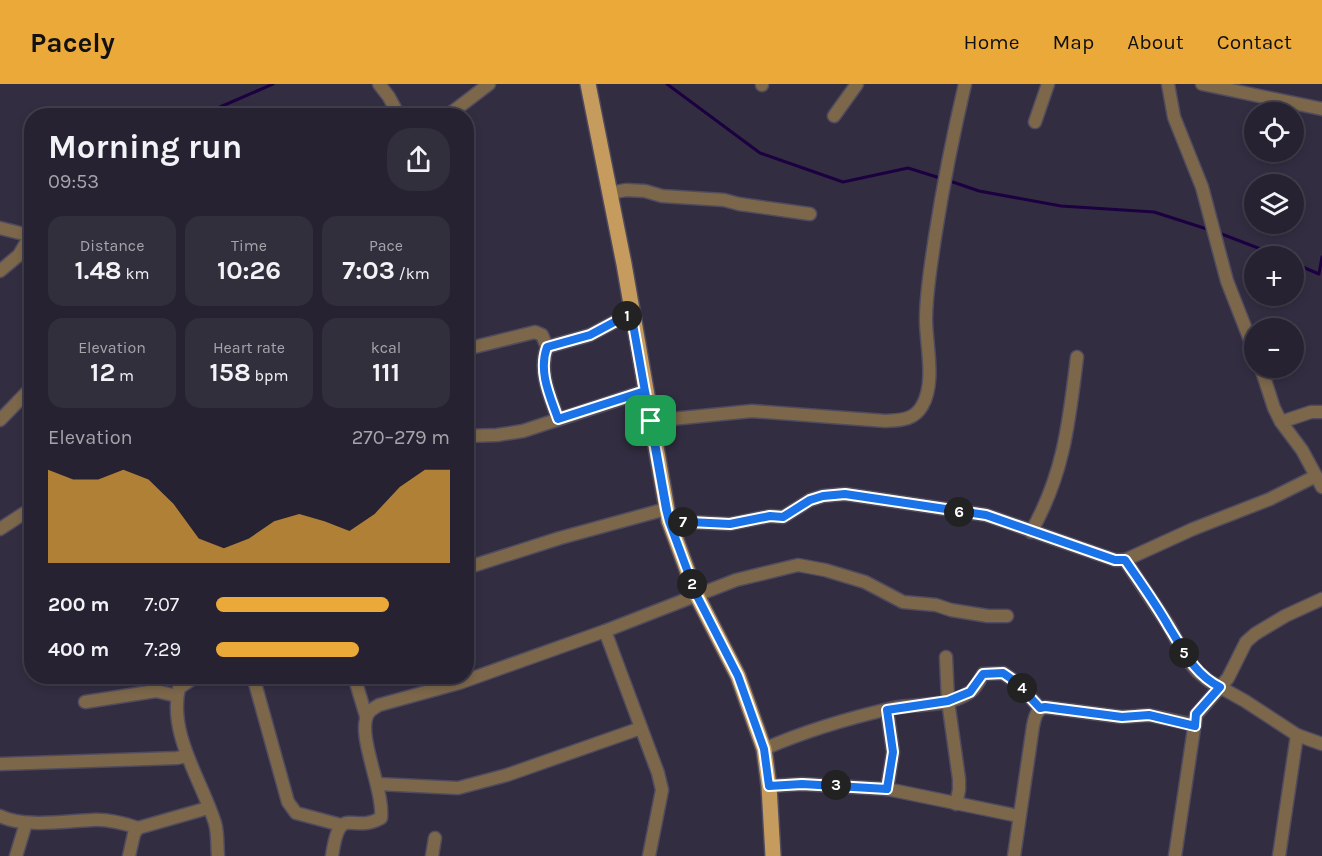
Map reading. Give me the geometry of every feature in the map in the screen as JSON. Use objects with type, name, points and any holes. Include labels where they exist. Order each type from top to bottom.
[{"type":"main road","points":[[588,84],[610,193],[667,515],[696,594],[738,676],[764,749],[769,786],[773,856]]},
{"type":"street","points":[[379,84],[395,108]]},
{"type":"street","points":[[458,108],[489,84]]},
{"type":"street","points":[[834,116],[857,84]]},
{"type":"street","points":[[651,421],[752,411],[904,420],[917,412],[923,405],[928,390],[926,320],[928,283],[945,170],[965,84]]},
{"type":"street","points":[[1035,122],[1048,84]]},
{"type":"street","points":[[1168,84],[1174,117],[1202,187],[1227,282],[1244,325]]},
{"type":"street","points":[[1202,84],[1322,109]]},
{"type":"street","points":[[610,193],[626,190],[645,191],[662,196],[724,200],[810,214]]},
{"type":"street","points":[[0,228],[24,234]]},
{"type":"street","points":[[0,271],[19,255],[24,247]]},
{"type":"street","points":[[547,347],[590,335],[631,313]]},
{"type":"street","points":[[474,348],[535,332],[542,335],[547,347],[543,357],[543,371],[558,419]]},
{"type":"street","points":[[1031,532],[1044,508],[1059,466],[1068,430],[1077,357]]},
{"type":"street","points":[[474,565],[560,538],[667,515],[730,524],[770,516],[783,517],[810,500],[845,494],[986,515],[1115,560],[1125,560],[1193,529],[1319,481],[1302,450],[1281,422],[1264,378]]},
{"type":"street","points":[[474,436],[523,431],[645,391]]},
{"type":"street","points":[[0,420],[24,395]]},
{"type":"street","points":[[1281,422],[1311,412],[1322,412]]},
{"type":"street","points":[[0,529],[24,513]]},
{"type":"street","points":[[1125,560],[1169,627],[1186,658],[1209,681],[1297,735],[1322,744]]},
{"type":"street","points":[[474,678],[605,631],[736,580],[798,565],[865,582],[903,602],[936,605],[988,616],[1007,616]]},
{"type":"street","points":[[1175,856],[1196,714],[1228,678],[1246,642],[1285,615],[1322,598]]},
{"type":"street","points":[[605,631],[658,773],[662,790],[649,856]]},
{"type":"street","points":[[946,657],[948,701],[959,779],[956,804]]},
{"type":"street","points":[[764,749],[827,725],[887,710],[948,701],[970,692],[983,674],[1003,673],[1016,682],[1040,708]]},
{"type":"street","points":[[185,684],[179,688],[177,696],[178,717],[187,756],[216,824],[218,856]]},
{"type":"street","points":[[254,684],[288,802],[296,813],[340,825]]},
{"type":"street","points":[[332,856],[335,834],[340,825],[381,818],[378,783],[367,748],[366,716],[356,684]]},
{"type":"street","points":[[366,716],[380,705],[455,684]]},
{"type":"street","points":[[84,702],[156,691],[177,696]]},
{"type":"street","points":[[1014,856],[1033,726],[1040,708],[1080,710],[1122,717],[1149,715],[1195,726]]},
{"type":"street","points":[[887,710],[893,752],[887,789]]},
{"type":"street","points":[[378,783],[458,788],[507,775],[641,728]]},
{"type":"street","points":[[1280,856],[1297,735]]},
{"type":"street","points":[[0,764],[187,756]]},
{"type":"street","points":[[769,786],[802,784],[887,789],[1019,816]]},
{"type":"street","points":[[0,816],[26,823],[93,820],[124,823],[138,828],[208,808]]},
{"type":"street","points":[[16,856],[26,823]]},
{"type":"street","points":[[129,856],[134,834],[138,828]]},
{"type":"street","points":[[432,856],[435,838]]},
{"type":"waterway","points":[[219,108],[273,84]]},
{"type":"waterway","points":[[667,84],[760,153],[843,182],[908,168],[940,178]]},
{"type":"waterway","points":[[947,180],[979,191],[1061,206],[1154,212],[1210,230]]},
{"type":"waterway","points":[[1219,233],[1253,246]]},
{"type":"waterway","points":[[1304,268],[1319,274],[1322,257]]},
{"type":"route","points":[[651,421],[645,391],[558,419],[543,371],[543,357],[547,347],[590,335],[631,313],[651,421],[666,509],[669,521],[696,594],[738,676],[764,749],[769,786],[802,784],[887,789],[893,752],[887,710],[948,701],[970,692],[978,684],[983,674],[1003,673],[1016,682],[1040,708],[1080,710],[1122,717],[1161,716],[1195,726],[1196,714],[1220,687],[1198,672],[1186,658],[1169,627],[1125,560],[1115,560],[986,515],[845,494],[810,500],[783,517],[770,516],[730,524],[669,521],[651,421]]}]
